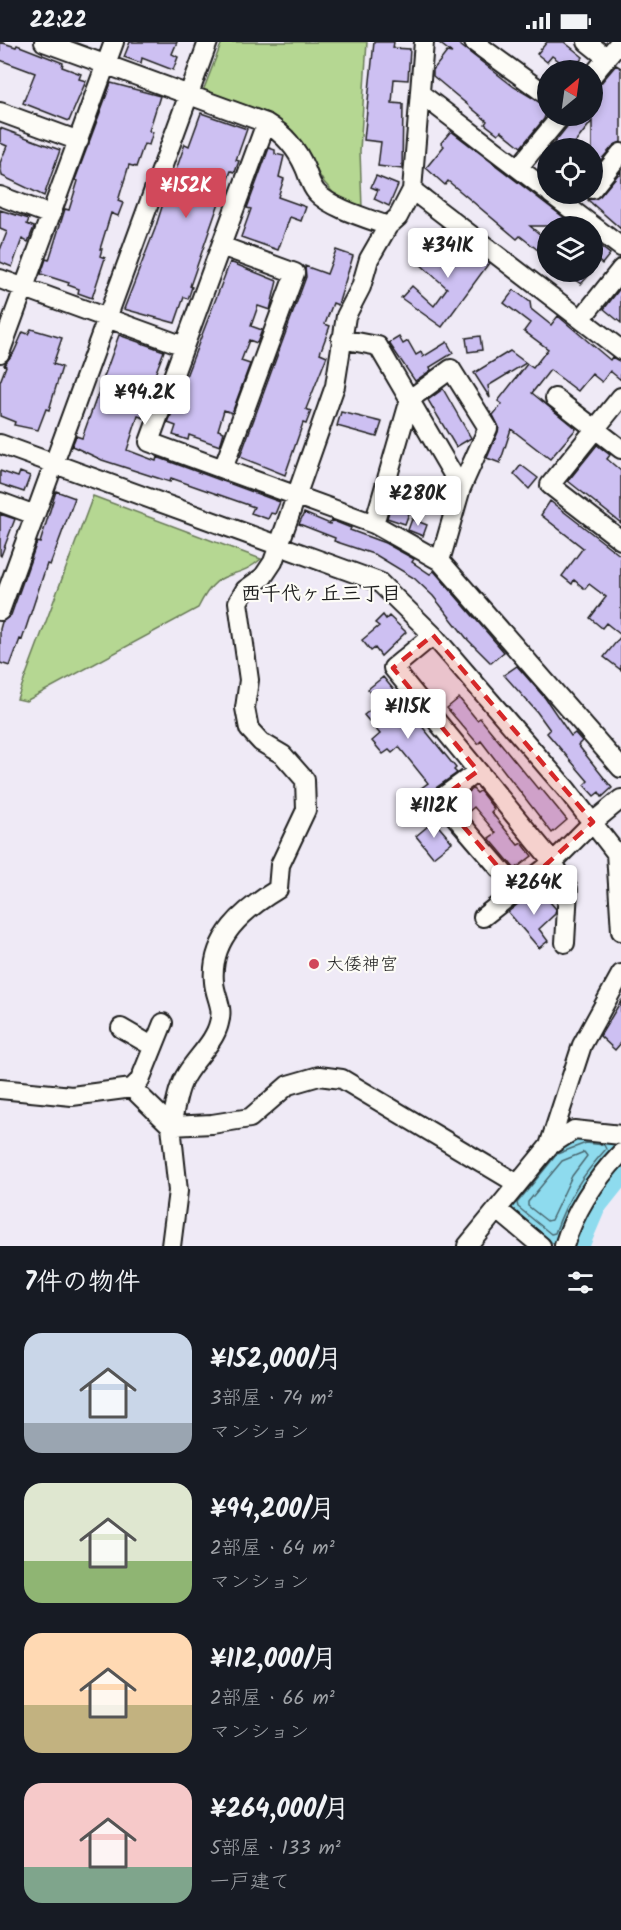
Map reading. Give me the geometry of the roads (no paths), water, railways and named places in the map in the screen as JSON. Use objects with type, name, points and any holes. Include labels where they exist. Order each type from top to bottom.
[{"type":"street","points":[[44,42],[266,123],[282,133],[294,149],[305,168],[309,182],[319,195],[348,211],[388,226]]},
{"type":"street","points":[[0,352],[114,42]]},
{"type":"street","points":[[0,611],[5,581],[35,515],[208,42]]},
{"type":"street","points":[[171,1246],[178,1191],[171,1126],[185,1075],[219,1023],[221,1005],[214,985],[214,962],[229,928],[252,905],[278,889],[280,865],[306,810],[305,780],[283,755],[261,742],[249,729],[245,708],[249,680],[238,602],[245,590],[268,570],[336,386],[345,316],[361,287],[369,259],[388,226],[398,217],[412,190],[422,94],[424,42]]},
{"type":"street","points":[[474,42],[537,88]]},
{"type":"street","points":[[587,42],[607,58]]},
{"type":"street","points":[[603,63],[620,42]]},
{"type":"street","points":[[422,94],[537,183]]},
{"type":"street","points":[[0,112],[78,141]]},
{"type":"street","points":[[266,123],[149,442],[374,524],[440,561],[621,768]]},
{"type":"street","points":[[518,168],[553,126]]},
{"type":"street","points":[[603,175],[621,153]]},
{"type":"street","points":[[412,190],[621,350]]},
{"type":"street","points":[[0,196],[51,215]]},
{"type":"street","points":[[565,204],[621,247]]},
{"type":"street","points":[[575,212],[581,204]]},
{"type":"street","points":[[221,246],[295,273],[223,469]]},
{"type":"street","points":[[582,318],[621,269]]},
{"type":"street","points":[[0,279],[184,346]]},
{"type":"street","points":[[341,339],[378,346],[461,488]]},
{"type":"street","points":[[374,524],[410,399],[451,369],[488,428],[461,488],[440,561]]},
{"type":"street","points":[[621,397],[550,485],[621,540]]},
{"type":"street","points":[[555,398],[621,449]]},
{"type":"street","points":[[0,444],[380,582],[433,635],[616,853],[621,931]]},
{"type":"street","points":[[0,502],[35,515]]},
{"type":"street","points":[[433,635],[393,668],[553,862],[568,889],[565,943]]},
{"type":"street","points":[[478,771],[440,800],[518,890]]},
{"type":"street","points":[[483,917],[553,862],[592,822],[621,799]]},
{"type":"street","points":[[549,1146],[582,1045],[621,974]]},
{"type":"street","points":[[0,1089],[72,1096],[132,1088],[140,1080],[163,1023]]},
{"type":"street","points":[[122,1028],[152,1046]]},
{"type":"street","points":[[132,1088],[171,1126],[212,1124],[250,1118],[288,1085],[319,1076],[342,1079],[518,1184]]},
{"type":"street","points":[[467,1246],[549,1146],[574,1130],[621,1135]]},
{"type":"street","points":[[564,1246],[582,1204],[599,1176],[621,1153]]},
{"type":"street","points":[[498,1210],[542,1246]]},
{"type":"water","points":[[585,1137],[621,1141],[621,1144],[598,1167],[581,1190],[556,1246],[510,1208],[511,1201],[553,1149]]},
{"type":"waterway","points":[[577,1246],[594,1206],[621,1172]]},
{"type":"place","name":"大倭神宮","points":[[314,964]]},
{"type":"district","name":"西千代ヶ丘三丁目","points":[[321,593]]}]
